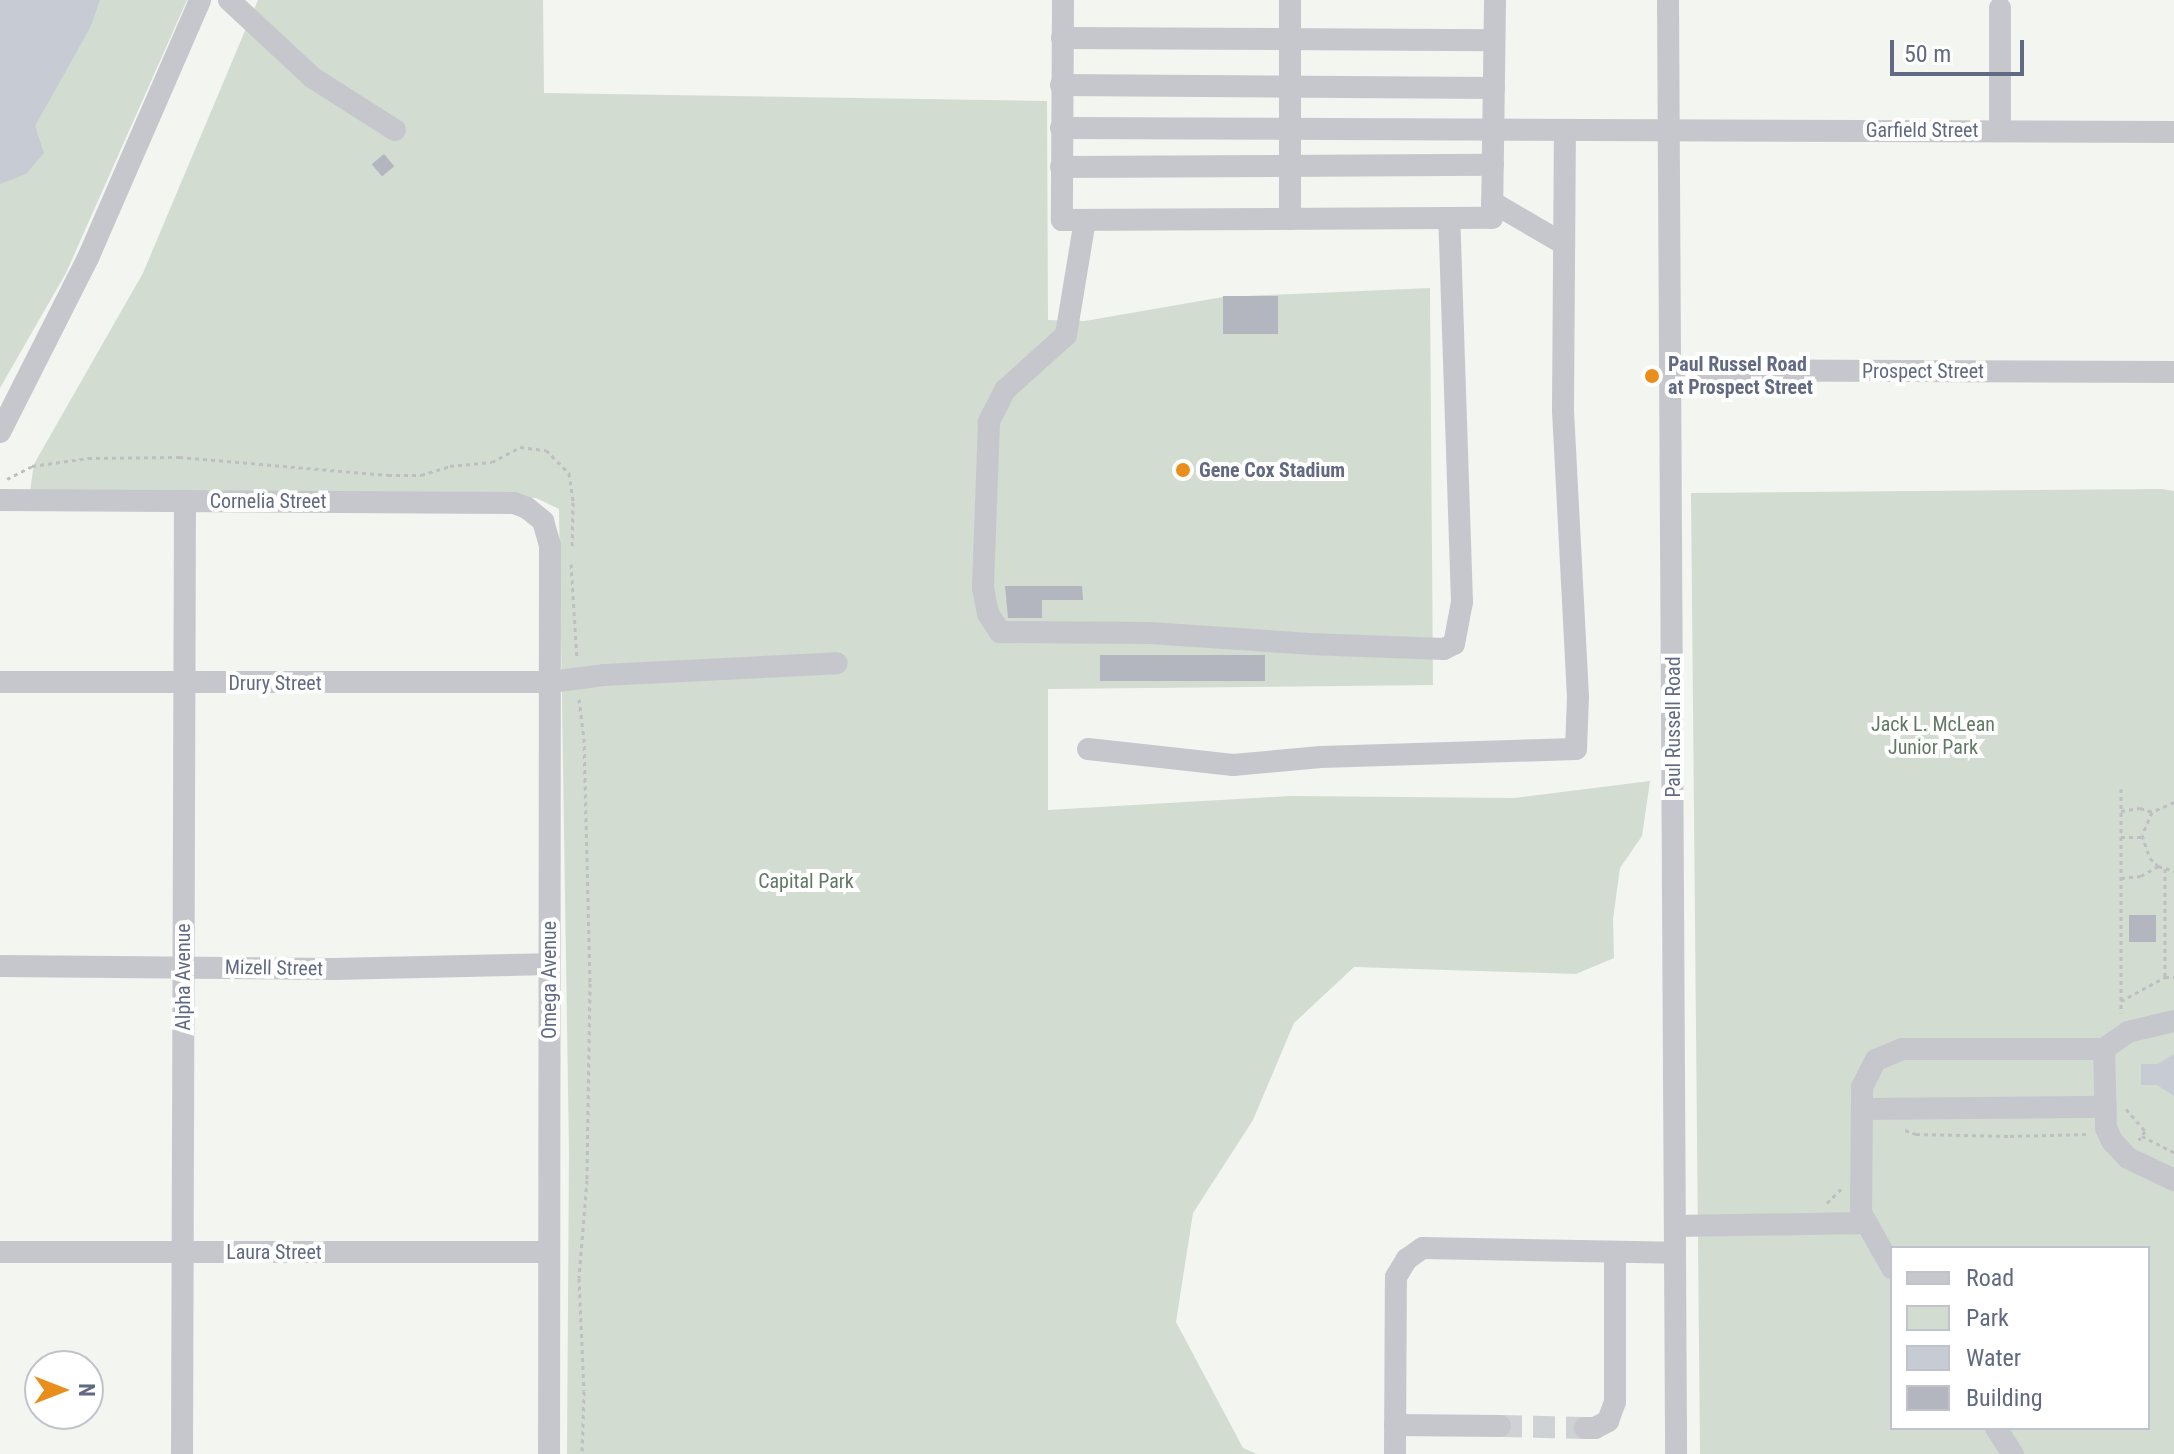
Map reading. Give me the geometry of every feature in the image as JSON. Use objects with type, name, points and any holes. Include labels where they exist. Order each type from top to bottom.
[{"type":"street","points":[[0,432],[95,244],[200,0]]},
{"type":"street","points":[[229,0],[313,78],[395,130]]},
{"type":"street","points":[[1063,0],[1062,220],[1492,218],[1495,0]]},
{"type":"street","points":[[1290,0],[1290,219]]},
{"type":"street","name":"Paul Russell Road","points":[[1668,0],[1676,1454]]},
{"type":"street","points":[[2000,8],[2000,130]]},
{"type":"street","points":[[1062,38],[1494,40]]},
{"type":"street","points":[[1061,85],[1494,88]]},
{"type":"street","name":"Garfield Street","points":[[1061,128],[2174,132]]},
{"type":"street","points":[[1088,749],[1233,765],[1321,757],[1576,749],[1578,697],[1563,410],[1565,130]]},
{"type":"street","points":[[1061,167],[1493,165]]},
{"type":"street","points":[[1492,202],[1564,244]]},
{"type":"street","points":[[1085,220],[1066,335],[1005,390],[989,422],[983,588],[988,614],[1000,632],[1150,633],[1444,649],[1454,644],[1462,602],[1449,219]]},
{"type":"street","name":"Prospect Street","points":[[1671,370],[2174,372]]},
{"type":"street","name":"Cornelia Street","points":[[0,500],[514,503],[534,512]]},
{"type":"street","name":"Alpha Avenue","points":[[182,1454],[185,501]]},
{"type":"street","name":"Omega Avenue","points":[[534,512],[549,532],[549,1454]]},
{"type":"street","name":"Drury Street","points":[[0,682],[550,682],[837,663]]},
{"type":"street","name":"Mizell Street","points":[[0,966],[334,969],[549,964]]},
{"type":"street","points":[[1890,1265],[1861,1213],[1862,1109],[1867,1072],[1887,1052],[1902,1049],[2104,1049],[2128,1032],[2174,1021]]},
{"type":"street","points":[[2104,1049],[2115,1106],[2106,1128],[2112,1141],[2128,1158],[2174,1180]]},
{"type":"street","points":[[1862,1109],[2115,1106]]},
{"type":"street","points":[[1675,1226],[1866,1223]]},
{"type":"street","points":[[1395,1454],[1396,1277],[1407,1259],[1423,1248],[1675,1253]]},
{"type":"street","name":"Laura Street","points":[[0,1252],[548,1252]]},
{"type":"street","points":[[1585,1428],[1595,1428],[1608,1421],[1615,1402],[1615,1252]]},
{"type":"street","points":[[1395,1425],[1500,1426]]},
{"type":"street","points":[[1997,1430],[2013,1454]]},
{"type":"path","points":[[0,480],[32,466],[103,458],[179,457],[388,475],[421,475],[450,466],[492,462],[520,447],[546,450],[569,473],[573,502],[571,561],[577,679],[584,738],[590,983],[587,1180],[579,1278],[584,1391],[582,1454]]},
{"type":"path","points":[[2121,789],[2121,1001],[2165,977],[2174,977]]},
{"type":"path","points":[[2121,811],[2140,808],[2152,812],[2174,802]]},
{"type":"path","points":[[2152,812],[2142,837],[2145,852],[2158,866],[2174,871]]},
{"type":"path","points":[[2121,837],[2142,837]]},
{"type":"path","points":[[2121,878],[2141,876],[2158,866]]},
{"type":"path","points":[[2165,869],[2165,977]]},
{"type":"path","points":[[2165,904],[2174,904]]},
{"type":"path","points":[[2165,945],[2174,945]]},
{"type":"path","points":[[2115,1106],[2145,1131],[2128,1158]]},
{"type":"path","points":[[1900,1129],[1916,1134],[2097,1134]]},
{"type":"path","points":[[2142,1136],[2174,1152]]},
{"type":"path","points":[[1820,1206],[1830,1201],[1844,1185]]},
{"type":"green space","points":[[0,0],[187,0],[66,273],[0,388]]},
{"type":"green space","name":"Capital Park","points":[[258,0],[543,0],[544,93],[1047,101],[1048,320],[1085,321],[1223,297],[1430,288],[1433,685],[1048,689],[1048,810],[1290,796],[1514,798],[1650,781],[1642,836],[1620,868],[1613,919],[1614,958],[1576,974],[1354,967],[1294,1023],[1253,1120],[1193,1213],[1176,1322],[1243,1448],[1257,1454],[567,1454],[569,1152],[559,509],[536,498],[30,491],[34,464],[143,273]]},
{"type":"green space","name":"Jack L. McLean Junior Park","points":[[2174,491],[2174,1454],[1700,1454],[1691,493]]},
{"type":"water","points":[[0,0],[100,0],[90,28],[35,126],[44,153],[26,174],[0,184]]},
{"type":"water","points":[[2174,1054],[2174,1096],[2157,1085],[2141,1085],[2141,1064],[2158,1064]]},
{"type":"building","points":[[384,154],[394,166],[382,177],[372,164]]},
{"type":"building","points":[[1223,296],[1278,296],[1278,334],[1223,334]]},
{"type":"building","points":[[1005,586],[1082,586],[1083,600],[1042,600],[1042,618],[1008,618]]},
{"type":"building","points":[[1100,655],[1265,655],[1265,681],[1100,681]]},
{"type":"building","points":[[2129,915],[2156,915],[2156,942],[2129,942]]},
{"type":"tunnel","points":[[1500,1426],[1585,1428]]},
{"type":"place","name":"Paul Russel Road at Prospect Street","points":[[1652,376]]},
{"type":"place","name":"Gene Cox Stadium","points":[[1183,470]]}]
